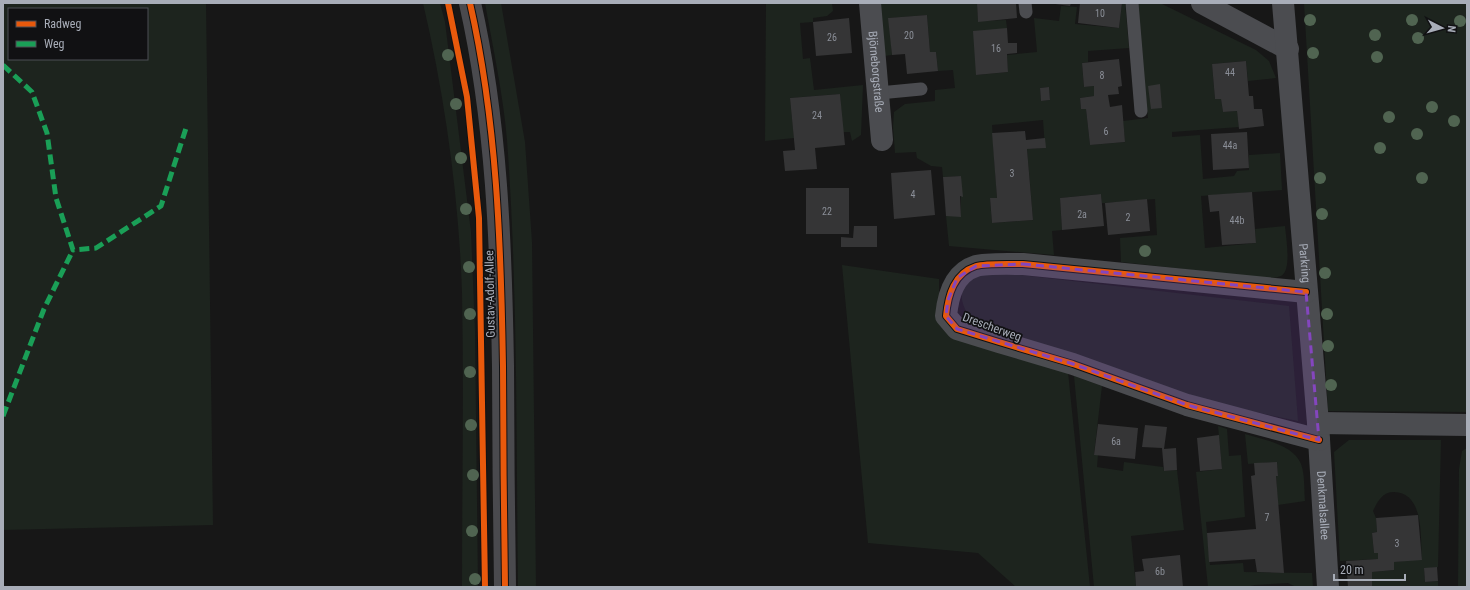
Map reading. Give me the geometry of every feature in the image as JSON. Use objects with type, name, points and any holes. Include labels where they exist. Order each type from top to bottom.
[{"type":"street","name":"Gustav-Adolf-Allee","points":[[470,3],[488,112],[497,188],[501,256],[505,587]]},
{"type":"street","name":"Björneborgstraße","points":[[870,3],[882,140]]},
{"type":"street","points":[[1202,3],[1288,49]]},
{"type":"street","name":"Parkring","points":[[1283,3],[1288,49],[1318,431]]},
{"type":"street","name":"Drescherweg","points":[[1306,292],[1023,264],[976,266],[956,278],[948,300],[946,316],[957,328],[998,342],[1073,364],[1187,405],[1318,431]]},
{"type":"street","points":[[1318,431],[1467,425]]},
{"type":"street","name":"Denkmalsallee","points":[[1318,431],[1328,587]]},
{"type":"lane","points":[[1132,3],[1141,111]]},
{"type":"lane","points":[[879,93],[921,89]]},
{"type":"highlighted area","points":[[1023,264],[1306,292],[1319,440],[1187,405],[1073,364],[957,329],[946,316],[948,300],[957,278],[976,266]]},
{"type":"shaded area","points":[[3,3],[206,3],[213,525],[3,530]]},
{"type":"shaded area","points":[[423,3],[440,3],[445,22],[471,232],[475,331],[478,587],[462,587],[463,366],[462,293],[458,220],[450,147],[438,74]]},
{"type":"shaded area","points":[[485,3],[501,3],[525,142],[532,242],[536,587],[518,587],[515,308],[511,196],[503,106]]},
{"type":"shaded area","points":[[766,3],[832,3],[833,11],[827,16],[813,18],[813,22],[800,23],[803,59],[810,58],[814,90],[863,85],[861,135],[852,141],[850,132],[843,132],[840,94],[790,98],[794,138],[765,141]]},
{"type":"shaded area","points":[[879,3],[977,3],[978,21],[1006,20],[1007,28],[977,75],[1008,72],[1007,55],[1037,52],[1034,18],[1059,21],[1061,6],[1077,7],[1075,24],[1119,28],[1122,3],[1125,3],[1129,48],[1088,51],[1088,62],[1082,63],[1084,87],[1094,86],[1094,96],[1080,98],[1081,109],[1086,109],[1090,145],[1125,142],[1123,121],[1148,118],[1136,3],[1160,3],[1256,50],[1269,61],[1276,78],[1248,81],[1246,61],[1212,64],[1215,99],[1221,99],[1223,112],[1237,111],[1239,127],[1172,132],[1172,137],[1200,135],[1203,179],[1234,176],[1237,171],[1249,170],[1249,155],[1280,153],[1282,190],[1201,196],[1205,248],[1256,243],[1255,229],[1285,226],[1288,253],[1284,273],[1279,277],[1265,278],[1121,262],[1120,238],[1157,235],[1155,199],[1102,203],[1101,194],[1060,198],[1062,230],[1052,231],[1054,255],[949,246],[946,216],[961,216],[961,176],[943,177],[942,167],[931,166],[917,158],[916,152],[895,153],[893,127],[894,112],[905,104],[935,101],[935,90],[955,88],[953,70],[938,71],[936,52],[930,52],[927,15],[889,18],[892,55],[884,56]],"holes":[[[1049,87],[1050,100],[1041,101],[1040,88]],[[1043,120],[1045,148],[1027,149],[1033,220],[992,223],[990,199],[997,198],[992,125]]]},
{"type":"shaded area","points":[[1304,3],[1467,3],[1467,412],[1328,411]]},
{"type":"shaded area","points":[[842,265],[939,279],[939,308],[1068,372],[1090,587],[1016,587],[978,553],[868,543]]},
{"type":"shaded area","points":[[1002,273],[1289,306],[1298,421],[1211,403],[979,326],[967,313],[962,298],[962,291],[971,279],[980,274]]},
{"type":"shaded area","points":[[1074,376],[1102,386],[1094,454],[1098,455],[1097,467],[1123,471],[1124,462],[1163,467],[1164,471],[1177,470],[1184,530],[1131,536],[1136,587],[1094,587]]},
{"type":"shaded area","points":[[1218,426],[1227,429],[1229,456],[1241,455],[1245,517],[1206,522],[1210,565],[1243,563],[1244,572],[1312,573],[1313,587],[1296,587],[1288,583],[1245,587],[1208,587],[1196,472],[1222,469]]},
{"type":"shaded area","points":[[1245,434],[1285,447],[1297,457],[1303,472],[1305,501],[1278,505],[1276,476],[1278,475],[1277,462],[1248,464]]},
{"type":"shaded area","points":[[1349,440],[1441,440],[1438,567],[1424,569],[1425,582],[1438,581],[1438,587],[1372,587],[1372,572],[1394,570],[1394,562],[1422,559],[1419,518],[1416,508],[1411,500],[1404,494],[1394,492],[1387,493],[1379,501],[1373,511],[1376,518],[1377,532],[1372,533],[1374,553],[1378,553],[1378,559],[1340,561],[1334,452]]},
{"type":"shaded area","points":[[1467,448],[1467,587],[1458,587],[1459,469],[1462,451]]},
{"type":"building","points":[[977,3],[1016,3],[1017,18],[978,22]]},
{"type":"building","points":[[1048,3],[1071,3],[1070,6]]},
{"type":"building","points":[[1080,3],[1122,3],[1119,28],[1078,23]]},
{"type":"building","points":[[927,15],[930,52],[936,52],[938,71],[907,74],[905,54],[892,55],[888,18]]},
{"type":"building","points":[[849,18],[852,53],[816,56],[813,22]]},
{"type":"building","points":[[1007,28],[1008,43],[1017,43],[1017,53],[1007,54],[1008,72],[976,75],[973,31]]},
{"type":"building","points":[[1119,59],[1122,86],[1118,87],[1119,94],[1108,95],[1110,107],[1122,105],[1125,142],[1090,145],[1086,109],[1081,109],[1080,98],[1094,96],[1094,86],[1084,87],[1082,63]]},
{"type":"building","points":[[1246,61],[1249,96],[1253,96],[1254,109],[1262,109],[1264,126],[1239,129],[1237,111],[1223,112],[1221,99],[1215,99],[1212,64]]},
{"type":"building","points":[[1160,84],[1162,108],[1151,109],[1148,86]]},
{"type":"building","points":[[1049,87],[1050,100],[1041,101],[1040,88]]},
{"type":"building","points":[[840,94],[845,145],[815,148],[817,169],[785,171],[783,151],[795,150],[790,98]]},
{"type":"building","points":[[1025,131],[1026,140],[1045,138],[1046,148],[1027,149],[1033,220],[992,223],[990,198],[997,198],[992,133]]},
{"type":"building","points":[[1247,132],[1249,168],[1213,170],[1211,134]]},
{"type":"building","points":[[931,170],[935,215],[894,219],[891,173]]},
{"type":"building","points":[[961,176],[963,197],[960,196],[961,217],[946,216],[943,177]]},
{"type":"building","points":[[806,188],[849,188],[849,234],[806,234]]},
{"type":"building","points":[[1252,192],[1256,243],[1222,245],[1219,211],[1210,212],[1208,195]]},
{"type":"building","points":[[1101,194],[1104,226],[1062,230],[1060,198]]},
{"type":"building","points":[[1147,199],[1150,231],[1108,235],[1105,203]]},
{"type":"building","points":[[854,226],[877,226],[877,247],[841,247],[841,237],[853,238]]},
{"type":"building","points":[[1098,424],[1138,428],[1135,459],[1094,455]]},
{"type":"building","points":[[1145,425],[1167,427],[1164,449],[1176,448],[1177,470],[1164,471],[1162,448],[1142,447]]},
{"type":"building","points":[[1219,435],[1222,469],[1200,471],[1197,438]]},
{"type":"building","points":[[1277,462],[1278,476],[1276,476],[1284,573],[1257,572],[1255,559],[1209,562],[1207,533],[1256,529],[1251,476],[1255,475],[1254,463]]},
{"type":"building","points":[[1418,515],[1422,560],[1394,562],[1394,570],[1372,572],[1372,587],[1348,587],[1346,561],[1378,559],[1378,553],[1374,553],[1372,533],[1377,532],[1376,518]]},
{"type":"building","points":[[1180,555],[1183,587],[1136,587],[1135,572],[1144,571],[1142,559]]},
{"type":"building","points":[[1437,567],[1438,581],[1425,582],[1424,568]]},
{"type":"marked path","points":[[3,65],[32,92],[47,133],[56,198],[73,250],[96,248],[161,206],[187,125]]},
{"type":"marked path","points":[[3,416],[44,309],[73,250]]},
{"type":"cycle path","points":[[448,3],[467,97],[479,218],[485,587]]},
{"type":"cycle path","points":[[470,3],[479,48],[492,138],[499,229],[503,366],[505,587]]},
{"type":"cycle path","points":[[1306,292],[1023,264],[986,264],[968,269],[957,279],[948,300],[946,316],[957,329],[1073,364],[1187,405],[1319,440]]}]
